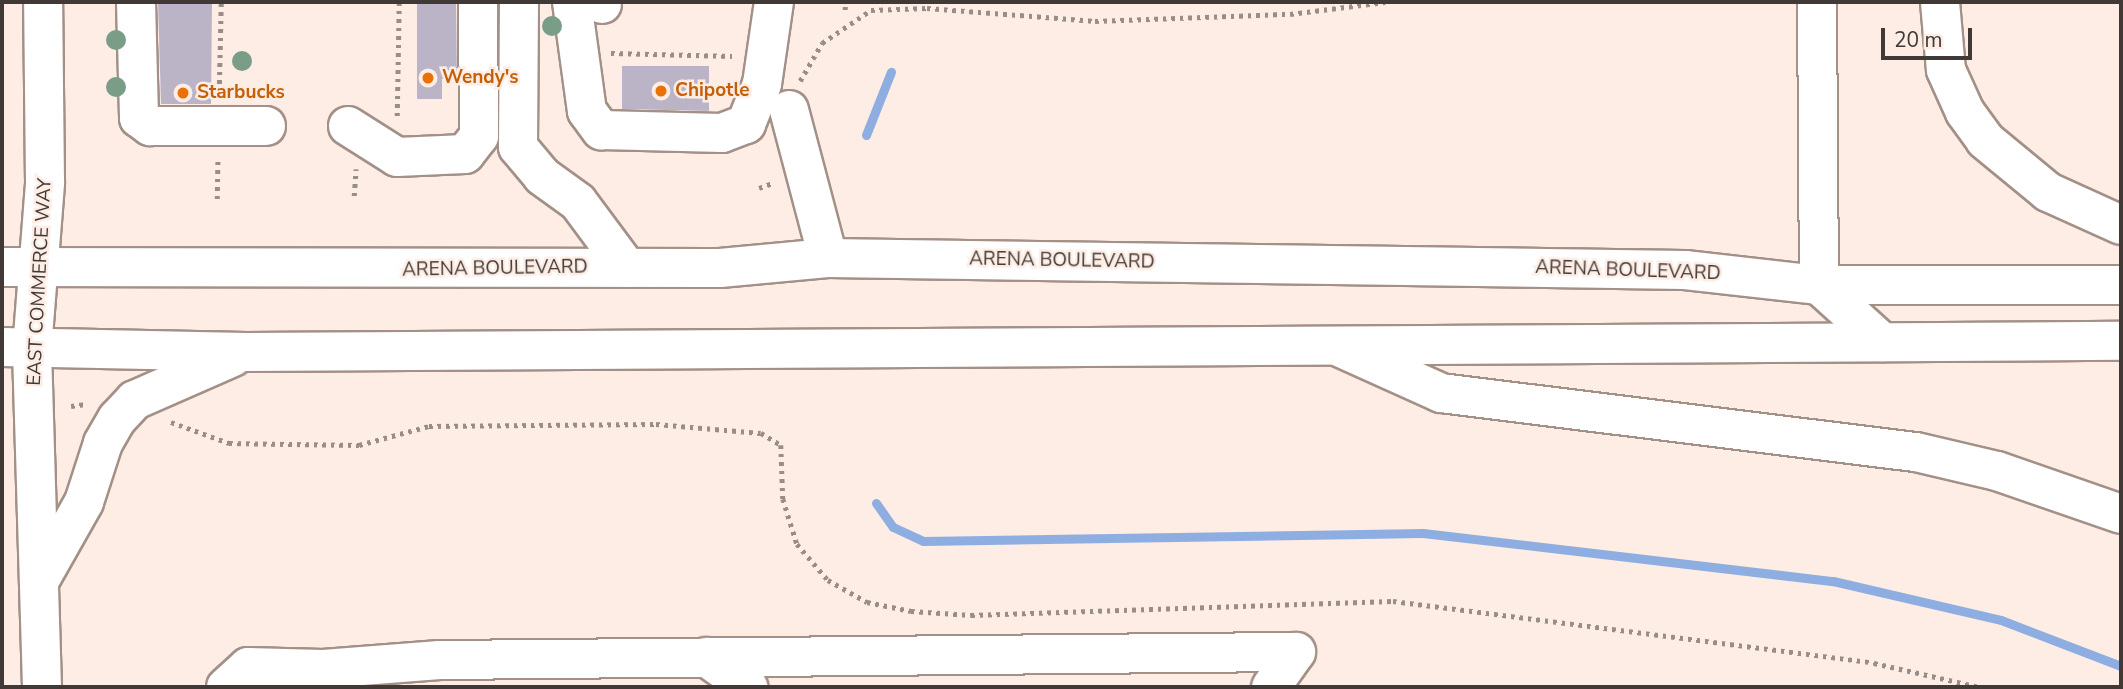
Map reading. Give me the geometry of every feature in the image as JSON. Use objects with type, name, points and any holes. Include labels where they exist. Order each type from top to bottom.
[{"type":"main road","name":"EAST COMMERCE WAY","points":[[42,687],[40,580],[17,348],[20,268],[46,182],[43,2]]},
{"type":"main road","points":[[136,2],[139,118],[150,126],[266,126]]},
{"type":"main road","points":[[358,132],[397,158],[465,154],[478,136],[478,2]]},
{"type":"main road","points":[[519,2],[518,147],[542,176],[578,202],[627,268]]},
{"type":"main road","points":[[592,2],[587,111],[601,130],[722,133],[746,124],[762,84],[774,4]]},
{"type":"main road","points":[[1817,2],[1819,285],[1882,342]]},
{"type":"main road","points":[[1940,2],[1946,70],[1965,112],[1986,140],[2048,192],[2121,225]]},
{"type":"main road","points":[[789,110],[828,258]]},
{"type":"main road","name":"ARENA BOULEVARD","points":[[20,268],[720,268],[828,258],[1685,270],[1819,285],[2121,285]]},
{"type":"main road","points":[[17,348],[246,352],[1341,348],[2121,341]]},
{"type":"main road","points":[[1341,348],[1441,393],[1916,452],[1997,471],[2121,514]]},
{"type":"main road","points":[[40,580],[84,502],[103,443],[117,419],[135,400],[246,352]]},
{"type":"main road","points":[[226,687],[248,667],[331,677],[706,657],[1296,652],[1271,687]]},
{"type":"main road","points":[[706,657],[747,687]]},
{"type":"path","points":[[354,196],[358,132],[375,122],[397,122],[399,2]]},
{"type":"path","points":[[845,2],[845,10]]},
{"type":"path","points":[[789,110],[822,43],[871,10],[927,8],[1095,21],[1290,14],[1385,2]]},
{"type":"path","points":[[603,53],[737,56]]},
{"type":"path","points":[[164,418],[229,443],[359,445],[429,426],[656,424],[761,433],[781,445],[783,499],[797,544],[837,585],[867,602],[911,611],[971,615],[1393,601],[1874,663],[1980,687]]},
{"type":"building","points":[[158,2],[212,2],[211,104],[161,104]]},
{"type":"building","points":[[417,2],[456,2],[457,79],[442,79],[442,99],[417,99]]},
{"type":"building","points":[[622,66],[709,66],[709,111],[622,109]]},
{"type":"waterway","points":[[866,135],[891,72]]},
{"type":"waterway","points":[[876,503],[893,527],[923,541],[1423,533],[1833,581],[2001,620],[2121,666]]},
{"type":"place","name":"Wendy's","points":[[428,78]]},
{"type":"place","name":"Chipotle","points":[[661,91]]},
{"type":"place","name":"Starbucks","points":[[183,93]]}]
